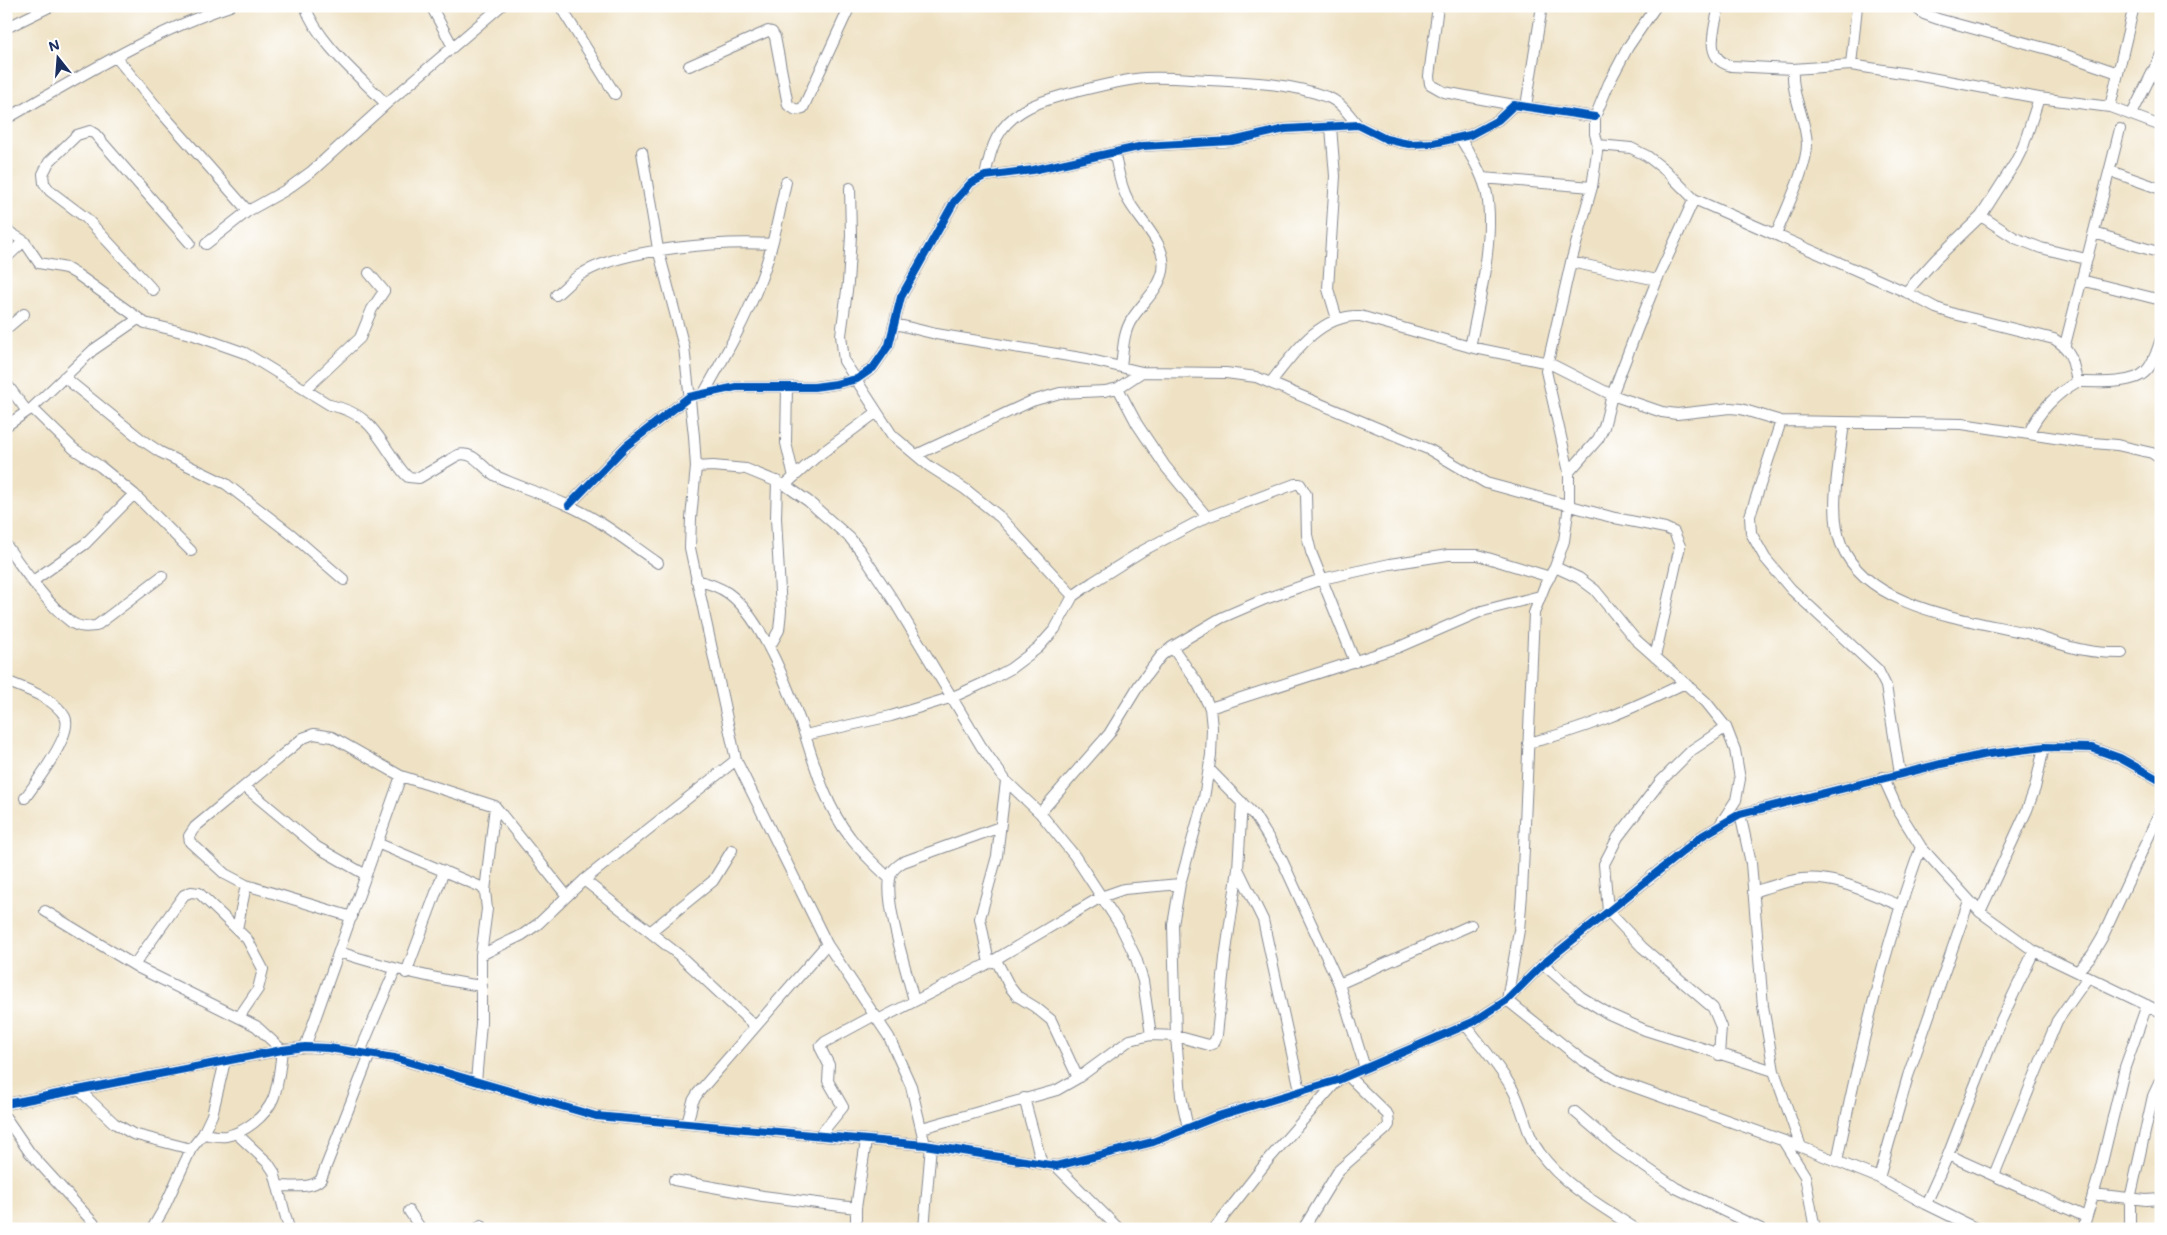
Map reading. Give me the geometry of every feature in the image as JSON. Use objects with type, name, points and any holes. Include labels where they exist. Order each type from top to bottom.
[{"type":"street","points":[[6,28],[51,6]]},
{"type":"street","points":[[6,119],[116,57],[203,15],[230,6]]},
{"type":"street","points":[[305,6],[310,19],[326,40],[386,104]]},
{"type":"street","points":[[431,6],[453,47]]},
{"type":"street","points":[[206,244],[248,211],[286,190],[312,171],[386,104],[501,6]]},
{"type":"street","points":[[560,6],[615,94]]},
{"type":"street","points":[[1438,6],[1429,76],[1430,84],[1444,92],[1595,118]]},
{"type":"street","points":[[1526,106],[1542,6]]},
{"type":"street","points":[[1507,1000],[1515,958],[1522,894],[1534,613],[1540,596],[1555,567],[1564,541],[1569,505],[1569,472],[1555,405],[1546,377],[1571,262],[1592,187],[1598,145],[1595,134],[1595,118],[1600,102],[1617,68],[1656,6]]},
{"type":"street","points":[[1719,6],[1713,42],[1716,58],[1722,63],[1731,66],[1793,69],[1851,65],[1970,84],[2039,98],[2110,107],[2161,126]]},
{"type":"street","points":[[1851,65],[1856,6]]},
{"type":"street","points":[[1914,6],[1924,14],[1938,19],[2048,50],[2118,73]]},
{"type":"street","points":[[2110,107],[2134,6]]},
{"type":"street","points":[[689,66],[768,30],[775,37],[788,105],[796,110],[803,108],[846,8]]},
{"type":"street","points":[[2132,114],[2161,55]]},
{"type":"street","points":[[116,57],[160,112],[248,211]]},
{"type":"street","points":[[1776,235],[1806,157],[1805,129],[1794,94],[1793,69]]},
{"type":"street","points":[[985,176],[990,150],[995,140],[1003,127],[1024,110],[1057,97],[1106,84],[1146,78],[1234,81],[1279,86],[1328,97],[1343,108],[1358,125],[1386,139],[1409,144],[1434,143],[1470,135],[1498,120],[1514,105]]},
{"type":"street","points":[[1906,292],[1936,259],[1981,216],[2015,164],[2023,147],[2039,98]]},
{"type":"street","points":[[569,505],[626,446],[689,397],[736,387],[787,388],[828,385],[857,379],[873,368],[889,345],[901,297],[954,202],[967,187],[985,176],[1033,170],[1144,146],[1232,141],[1285,129],[1358,125]]},
{"type":"street","points":[[1331,127],[1335,176],[1328,289],[1337,319]]},
{"type":"street","points":[[2064,345],[2120,129]]},
{"type":"street","points":[[153,290],[86,218],[50,191],[44,183],[43,174],[49,162],[77,135],[90,131],[96,134],[190,243]]},
{"type":"street","points":[[1460,138],[1482,178],[1486,191],[1488,217],[1487,245],[1470,347]]},
{"type":"street","points":[[1598,145],[1630,148],[1647,156],[1670,175],[1694,199],[1906,292],[1936,308],[2054,340],[2064,345],[2070,356],[2077,382]]},
{"type":"street","points":[[642,152],[658,249],[679,322],[684,347],[696,467],[690,532],[696,580],[736,760],[826,944],[889,1037],[908,1076],[928,1145],[924,1229]]},
{"type":"street","points":[[1114,152],[1128,200],[1158,246],[1163,259],[1163,270],[1159,283],[1128,326],[1121,367]]},
{"type":"street","points":[[2110,172],[2161,189]]},
{"type":"street","points":[[1482,178],[1592,187]]},
{"type":"street","points":[[704,393],[762,278],[786,182]]},
{"type":"street","points":[[850,188],[851,236],[848,283],[841,335],[844,361],[892,435],[939,473],[965,488],[1000,517],[1073,596]]},
{"type":"street","points":[[1569,472],[1598,439],[1604,427],[1612,395],[1657,280],[1694,199]]},
{"type":"street","points":[[1981,216],[2015,238],[2040,248],[2086,259]]},
{"type":"street","points":[[6,230],[24,241],[39,262],[66,268],[145,323],[194,334],[244,353],[330,405],[363,417],[408,477],[419,478],[464,453],[470,454],[489,472],[569,505],[609,528],[658,563]]},
{"type":"street","points":[[2094,233],[2161,253]]},
{"type":"street","points":[[6,258],[24,241]]},
{"type":"street","points":[[556,295],[583,273],[624,258],[658,249],[772,244]]},
{"type":"street","points":[[1571,262],[1657,280]]},
{"type":"street","points":[[306,390],[354,346],[364,331],[372,309],[384,291],[369,273]]},
{"type":"street","points":[[2081,280],[2161,300]]},
{"type":"street","points":[[6,328],[24,314]]},
{"type":"street","points":[[1270,382],[1296,350],[1319,329],[1337,319],[1360,316],[1470,347],[1549,363],[1612,395],[1662,412],[1677,414],[1719,408],[1741,409],[1781,421],[1962,424],[2136,448],[2152,453],[2161,459]]},
{"type":"street","points":[[6,426],[29,409],[93,350],[138,319]]},
{"type":"street","points":[[895,324],[936,334],[1087,359],[1142,372],[1226,372],[1256,377],[1430,450],[1486,483],[1615,518],[1665,528],[1674,532],[1678,537],[1680,546],[1655,657]]},
{"type":"street","points":[[2029,433],[2038,416],[2060,393],[2077,382],[2126,380],[2144,374],[2150,367],[2161,339]]},
{"type":"street","points":[[916,455],[1032,400],[1060,394],[1105,391],[1118,388],[1142,372]]},
{"type":"street","points":[[64,376],[154,448],[226,484],[292,535],[344,580]]},
{"type":"street","points":[[6,383],[29,409],[74,449],[101,466],[134,494],[191,551]]},
{"type":"street","points":[[787,388],[786,443],[794,477]]},
{"type":"street","points":[[1118,388],[1137,424],[1165,466],[1207,518]]},
{"type":"street","points":[[781,483],[794,477],[815,458],[877,412]]},
{"type":"street","points":[[1781,421],[1750,516],[1751,533],[1765,558],[1791,589],[1878,670],[1886,686],[1900,774]]},
{"type":"street","points":[[1844,423],[1838,476],[1837,524],[1842,546],[1863,575],[1888,594],[1925,610],[2030,634],[2082,650],[2122,653]]},
{"type":"street","points":[[696,467],[734,467],[757,472],[781,483],[808,501],[850,538],[897,606],[981,746],[1006,781],[1040,813],[1074,855],[1120,925],[1136,958],[1143,981],[1151,1035]]},
{"type":"street","points":[[769,648],[779,630],[781,611],[776,518],[781,483]]},
{"type":"street","points":[[805,735],[891,716],[953,697],[1010,668],[1038,648],[1055,629],[1073,596],[1144,550],[1207,518],[1295,484],[1300,484],[1304,488],[1307,504],[1308,542],[1355,662]]},
{"type":"street","points":[[33,581],[85,544],[134,494]]},
{"type":"street","points":[[6,545],[33,581],[71,622],[84,628],[96,626],[162,576]]},
{"type":"street","points":[[1040,813],[1109,734],[1139,685],[1161,656],[1172,646],[1221,618],[1265,599],[1322,579],[1390,564],[1448,555],[1478,555],[1550,577]]},
{"type":"street","points":[[1555,567],[1578,578],[1595,590],[1635,639],[1706,702],[1726,727],[1735,750],[1740,780],[1736,800],[1720,824]]},
{"type":"street","points":[[696,580],[716,585],[730,594],[749,614],[769,648],[805,735],[818,779],[842,826],[850,838],[890,879]]},
{"type":"street","points":[[1210,708],[1399,647],[1482,610],[1540,596]]},
{"type":"street","points":[[1172,646],[1197,682],[1210,708],[1212,739],[1204,798],[1180,884],[1173,924],[1176,1036],[1182,1096],[1188,1128]]},
{"type":"street","points":[[6,681],[46,699],[57,707],[66,718],[68,726],[44,771],[25,798]]},
{"type":"street","points":[[1528,743],[1562,735],[1595,724],[1685,683]]},
{"type":"street","points":[[1719,1055],[1721,1027],[1713,1008],[1648,953],[1608,911],[1604,864],[1618,837],[1661,781],[1679,762],[1726,727]]},
{"type":"street","points":[[352,917],[246,885],[231,878],[217,868],[190,842],[189,836],[194,827],[303,738],[314,734],[332,737],[401,776],[495,806],[568,896]]},
{"type":"street","points":[[1980,912],[2027,810],[2035,788],[2044,747]]},
{"type":"street","points":[[6,1104],[282,1050],[305,1047],[328,1048],[395,1058],[596,1116],[928,1145],[1056,1166],[1154,1142],[1218,1116],[1342,1078],[1466,1025],[1507,1000],[1544,964],[1702,836],[1740,814],[1883,777],[1982,755],[2044,747],[2092,748],[2128,762],[2161,781]]},
{"type":"street","points":[[482,956],[522,935],[538,924],[584,880],[736,760]]},
{"type":"street","points":[[1209,769],[1255,816],[1282,860],[1338,984],[1365,1068]]},
{"type":"street","points":[[305,1047],[401,776]]},
{"type":"street","points":[[1883,777],[1898,810],[1921,847],[1980,912],[2034,951],[2161,1012]]},
{"type":"street","points":[[1006,781],[996,856],[980,918],[993,961],[1017,996],[1051,1020],[1078,1078]]},
{"type":"street","points":[[245,787],[317,847],[366,875]]},
{"type":"street","points":[[922,1128],[1057,1090],[1078,1078],[1130,1040],[1151,1035],[1176,1036],[1209,1045],[1214,1043],[1217,1035],[1224,958],[1238,869],[1242,802]]},
{"type":"street","points":[[476,1082],[481,1023],[482,956],[487,909],[485,891],[495,806]]},
{"type":"street","points":[[2078,972],[2092,955],[2102,938],[2161,810]]},
{"type":"street","points":[[1740,814],[1751,863],[1763,1006],[1774,1071],[1802,1147]]},
{"type":"street","points":[[914,1001],[891,905],[890,879],[894,868],[903,862],[1000,827]]},
{"type":"street","points":[[377,843],[481,887],[485,891]]},
{"type":"street","points":[[1837,1161],[1864,1035],[1899,905],[1921,847]]},
{"type":"street","points":[[650,932],[713,881],[732,850]]},
{"type":"street","points":[[1238,869],[1263,920],[1300,1090]]},
{"type":"street","points":[[406,973],[444,872]]},
{"type":"street","points":[[1753,892],[1789,882],[1815,879],[1831,881],[1899,905]]},
{"type":"street","points":[[584,880],[679,955],[755,1026]]},
{"type":"street","points":[[820,1135],[843,1108],[828,1081],[829,1065],[820,1047],[825,1042],[914,1001],[993,961],[1101,897],[1124,890],[1180,884]]},
{"type":"street","points":[[237,929],[246,885]]},
{"type":"street","points":[[134,965],[184,895],[191,892],[199,893],[248,939],[263,970],[258,989],[239,1017]]},
{"type":"street","points":[[1879,1178],[1908,1076],[1969,901]]},
{"type":"street","points":[[45,911],[134,965],[256,1026],[282,1050]]},
{"type":"street","points":[[1338,984],[1471,926]]},
{"type":"street","points":[[687,1124],[693,1101],[698,1093],[826,944]]},
{"type":"street","points":[[1926,1204],[1948,1155],[1997,1029],[2034,951]]},
{"type":"street","points":[[339,952],[406,973],[448,982],[482,986]]},
{"type":"street","points":[[1544,964],[1581,997],[1609,1014],[1645,1030],[1774,1071]]},
{"type":"street","points":[[279,1186],[317,1184],[321,1180],[395,970]]},
{"type":"street","points":[[1994,1176],[2057,1021],[2088,977]]},
{"type":"street","points":[[1507,1000],[1582,1060],[1618,1080],[1802,1147],[1879,1178],[1926,1204],[1978,1229]]},
{"type":"street","points":[[2082,1229],[2093,1194],[2125,1067],[2147,1005]]},
{"type":"street","points":[[1466,1025],[1512,1089],[1521,1107],[1533,1143],[1540,1154],[1589,1198],[1636,1229]]},
{"type":"street","points":[[203,1134],[218,1136],[236,1133],[255,1121],[267,1110],[272,1100],[282,1050]]},
{"type":"street","points":[[152,1229],[163,1210],[191,1149],[203,1134],[217,1098],[225,1061]]},
{"type":"street","points":[[1214,1229],[1269,1159],[1342,1078]]},
{"type":"street","points":[[1303,1229],[1339,1170],[1386,1129],[1389,1124],[1388,1116],[1342,1078]]},
{"type":"street","points":[[2130,1229],[2130,1199],[2153,1096],[2161,1079]]},
{"type":"street","points":[[78,1089],[114,1123],[133,1134],[191,1149]]},
{"type":"street","points":[[1024,1098],[1042,1164]]},
{"type":"street","points":[[1575,1112],[1616,1147],[1676,1188],[1761,1229]]},
{"type":"street","points":[[6,1118],[30,1153],[99,1229]]},
{"type":"street","points":[[236,1133],[268,1163],[279,1186],[289,1229]]},
{"type":"street","points":[[856,1229],[856,1208],[866,1141]]},
{"type":"street","points":[[1784,1142],[1805,1176],[1815,1229]]},
{"type":"street","points":[[1948,1155],[2086,1217]]},
{"type":"street","points":[[1056,1166],[1120,1229]]},
{"type":"street","points":[[674,1180],[763,1196],[856,1208]]},
{"type":"street","points":[[2093,1194],[2130,1199],[2161,1199]]},
{"type":"street","points":[[409,1211],[421,1229]]},
{"type":"cycle path","points":[[569,505],[626,446],[689,397],[736,387],[814,387],[836,384],[857,379],[873,368],[889,345],[901,297],[954,202],[971,183],[985,176],[1033,170],[1143,146],[1232,141],[1285,129],[1358,125],[1386,139],[1409,144],[1434,143],[1470,135],[1498,120],[1514,105],[1595,117]]},
{"type":"cycle path","points":[[6,1104],[282,1050],[305,1047],[328,1048],[395,1058],[596,1116],[925,1145],[1056,1166],[1153,1142],[1218,1116],[1338,1080],[1473,1022],[1507,1000],[1543,964],[1702,836],[1740,814],[1941,764],[1982,755],[2044,747],[2092,748],[2120,758],[2161,781]]}]
